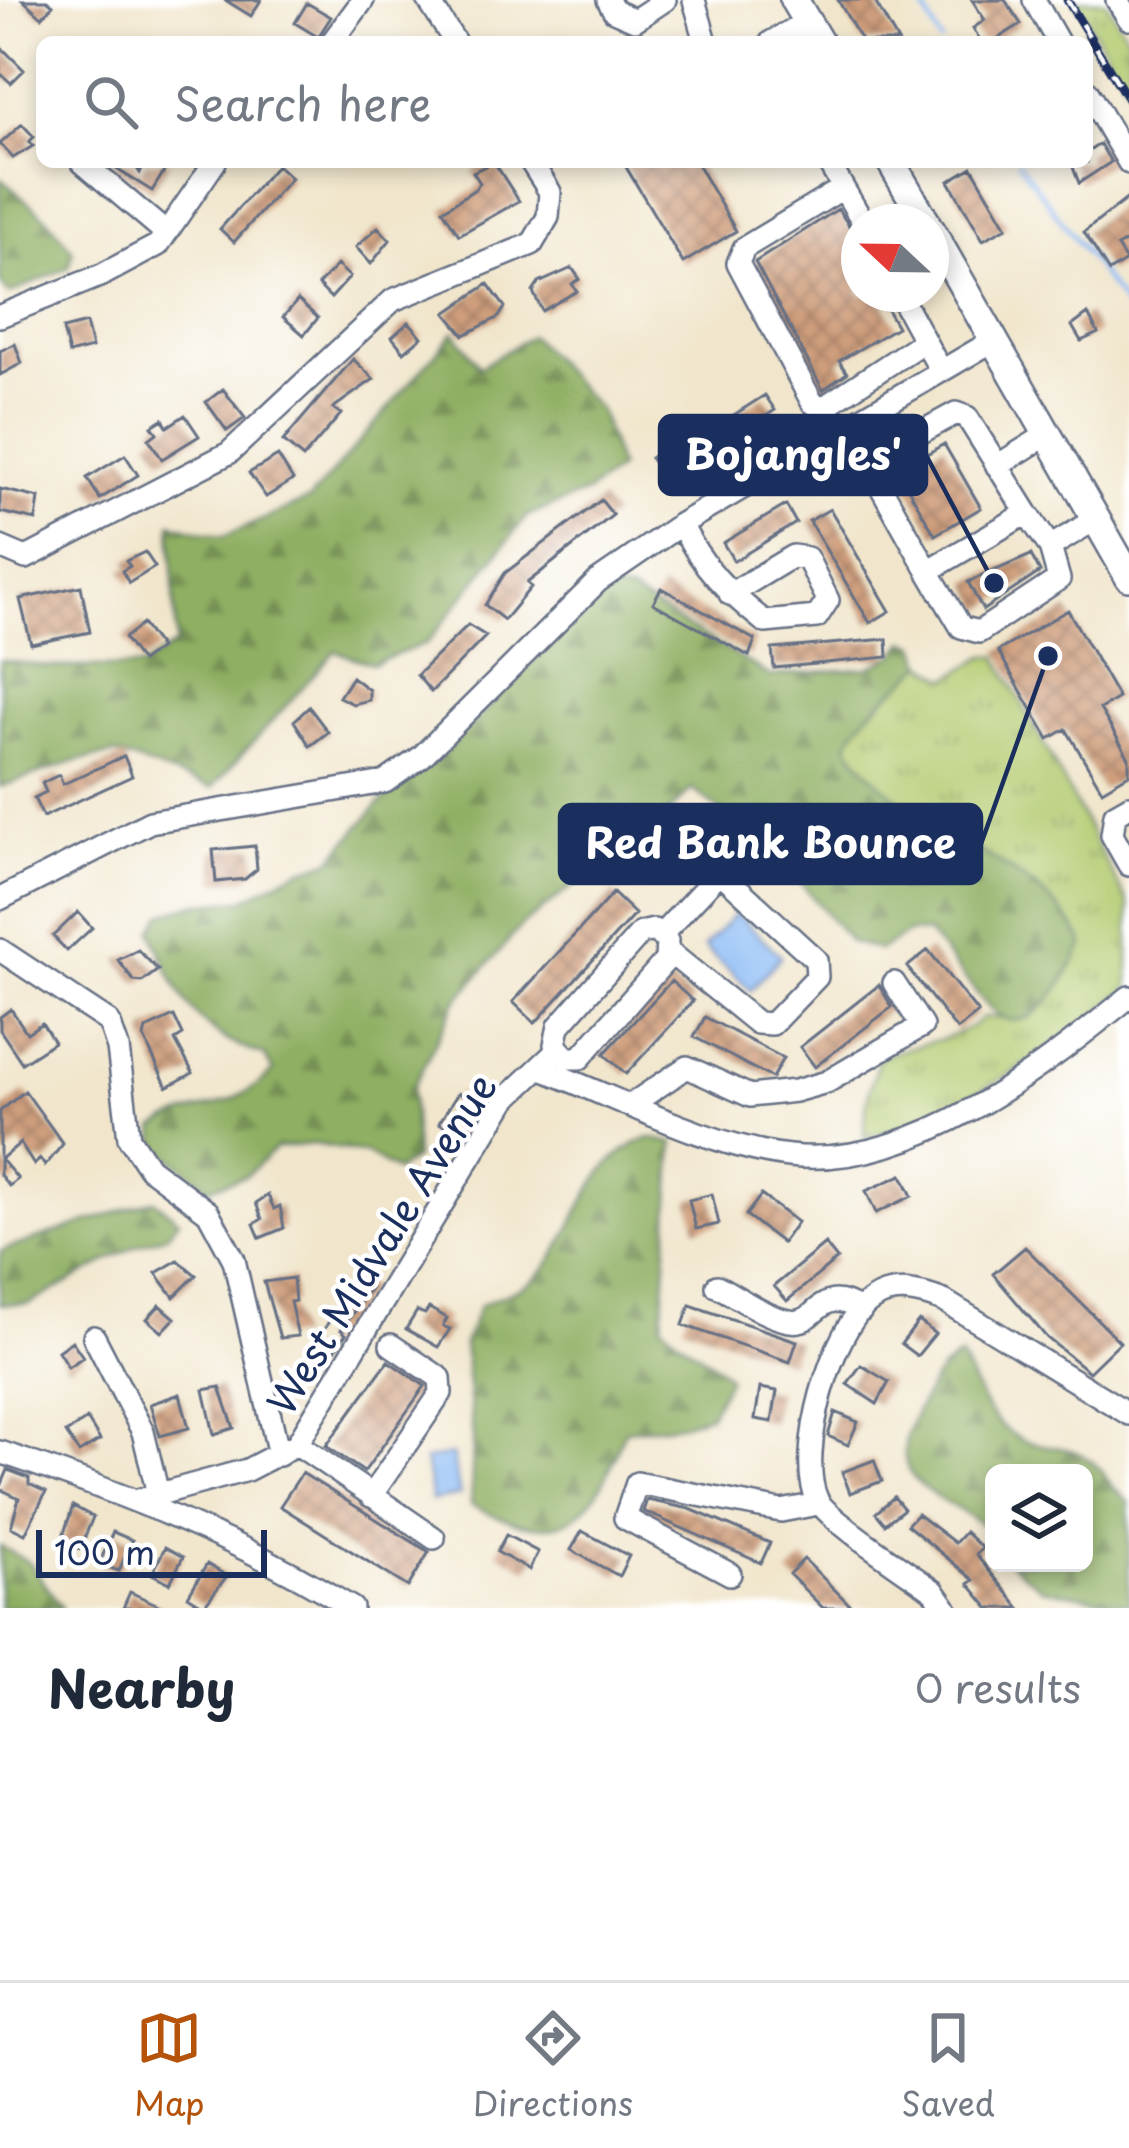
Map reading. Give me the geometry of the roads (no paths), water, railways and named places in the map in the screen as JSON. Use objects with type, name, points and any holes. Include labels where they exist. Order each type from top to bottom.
[{"type":"main road","points":[[894,168],[915,204]]},
{"type":"main road","points":[[949,260],[1129,577]]},
{"type":"street","points":[[336,36],[363,0]]},
{"type":"street","points":[[428,0],[451,36]]},
{"type":"street","points":[[608,0],[614,11],[634,20],[665,0]]},
{"type":"street","points":[[694,0],[704,36]]},
{"type":"street","points":[[1034,0],[1055,36]]},
{"type":"street","points":[[1117,0],[1129,19]]},
{"type":"street","points":[[1093,101],[1129,163]]},
{"type":"street","points":[[89,168],[166,233]]},
{"type":"street","points":[[0,316],[138,258],[166,233],[211,168]]},
{"type":"street","points":[[0,547],[26,558],[229,453],[393,300],[532,244],[548,217],[550,192],[535,168]]},
{"type":"street","points":[[831,168],[852,204]]},
{"type":"street","points":[[843,188],[744,248],[738,262],[812,402],[845,427],[962,627],[980,632],[1059,579],[1050,547],[967,417],[956,413],[867,462]]},
{"type":"street","points":[[909,312],[941,371]]},
{"type":"street","points":[[0,899],[150,822],[385,782],[422,758],[558,615],[681,524],[996,339]]},
{"type":"street","points":[[820,409],[924,341]]},
{"type":"street","points":[[997,466],[1048,434]]},
{"type":"street","points":[[928,571],[1028,513]]},
{"type":"street","points":[[1050,547],[1096,518]]},
{"type":"street","points":[[681,524],[701,565],[730,594]]},
{"type":"street","points":[[1129,806],[1115,814],[1112,835],[1129,865]]},
{"type":"street","points":[[539,1068],[558,1050],[559,1026],[641,933],[665,943],[757,1023],[772,1024],[818,977],[816,960],[720,872],[665,943],[580,1058],[574,1061],[558,1050]]},
{"type":"street","points":[[0,950],[109,1022],[118,1048],[129,1138],[149,1168],[208,1212],[234,1259],[288,1449],[434,1538]]},
{"type":"street","points":[[632,1104],[687,1067],[750,1096],[827,1082],[922,1026],[894,982]]},
{"type":"street","name":"West Midvale Avenue","points":[[149,1497],[247,1470],[288,1449],[506,1100],[539,1068],[730,1142],[791,1157],[880,1149],[997,1095],[1129,998]]},
{"type":"street","points":[[717,1286],[788,1321],[802,1319],[827,1300],[847,1302],[861,1311]]},
{"type":"street","points":[[946,1608],[934,1591],[818,1504],[808,1471],[810,1439],[841,1346],[861,1311],[890,1292],[910,1291],[944,1300],[1129,1414]]},
{"type":"street","points":[[94,1337],[143,1432],[149,1497]]},
{"type":"street","points":[[371,1496],[441,1394],[440,1378],[391,1345]]},
{"type":"street","points":[[0,1452],[149,1497],[266,1555],[352,1608]]},
{"type":"street","points":[[730,1574],[625,1518],[637,1483],[782,1511],[818,1504]]},
{"type":"water","points":[[736,913],[781,956],[751,990],[704,947]]},
{"type":"water","points":[[452,1455],[460,1495],[432,1501],[425,1460]]},
{"type":"waterway","points":[[920,0],[938,36]]},
{"type":"waterway","points":[[1022,168],[1129,312]]},
{"type":"railway","points":[[1067,0],[1089,36]]},
{"type":"railway","points":[[1093,42],[1129,101]]},
{"type":"place","name":"Bojangles'","points":[[994,583]]},
{"type":"place","name":"Red Bank Bounce","points":[[1048,656]]}]
